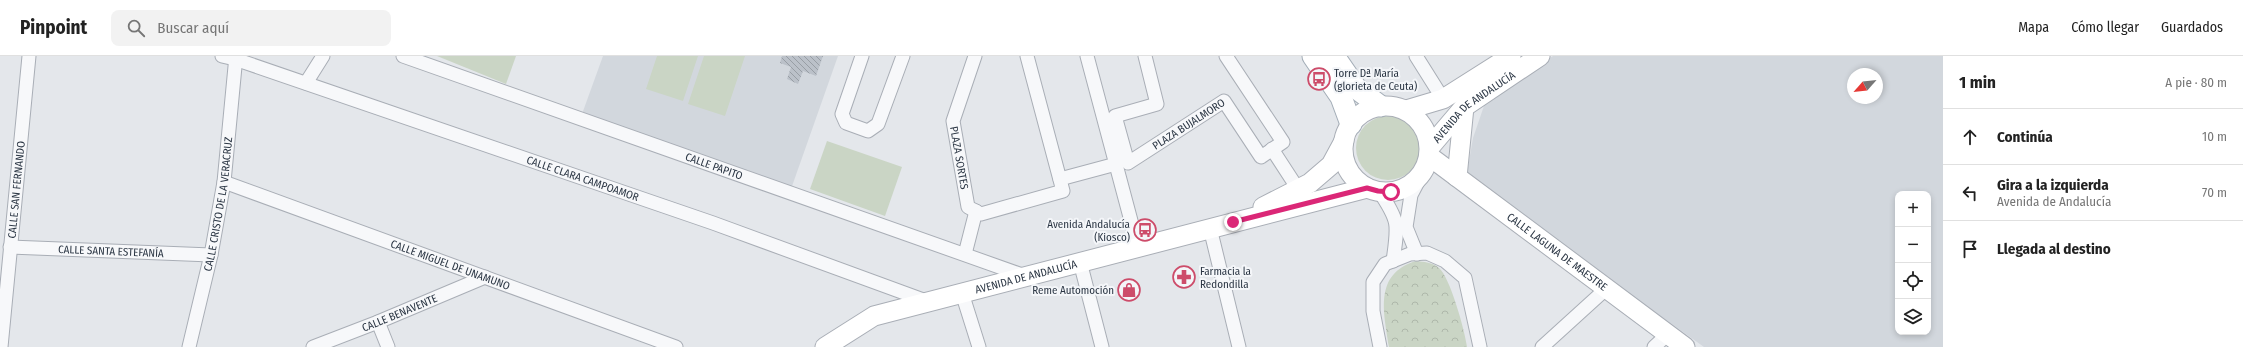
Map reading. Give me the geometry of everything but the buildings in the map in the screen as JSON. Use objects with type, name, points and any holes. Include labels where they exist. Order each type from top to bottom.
[{"type":"main road","points":[[1313,56],[1341,97],[1347,133],[1344,155],[1348,168],[1356,179],[1373,189],[1391,192],[1403,189],[1413,183],[1422,174],[1430,152],[1428,136],[1416,117],[1406,110],[1394,106],[1380,106],[1364,112],[1347,133]]},
{"type":"main road","points":[[1334,56],[1356,88],[1380,106]]},
{"type":"main road","name":"AVENIDA DE ANDALUCÍA","points":[[1406,110],[1443,99],[1512,56]]},
{"type":"main road","name":"AVENIDA DE ANDALUCÍA","points":[[1430,152],[1464,107],[1540,56]]},
{"type":"main road","points":[[1457,177],[1464,107]]},
{"type":"main road","name":"AVENIDA DE ANDALUCÍA","points":[[1233,222],[1310,183],[1331,165],[1347,133]]},
{"type":"main road","name":"CALLE LAGUNA DE MAESTRE","points":[[1430,152],[1457,177],[1607,288],[1661,341],[1685,347]]},
{"type":"main road","name":"AVENIDA DE ANDALUCÍA","points":[[825,347],[874,316],[1233,222],[1373,189]]},
{"type":"street","name":"CALLE SAN FERNANDO","points":[[1,347],[28,56]]},
{"type":"street","name":"CALLE CLARA CAMPOAMOR","points":[[222,56],[236,57],[306,83],[713,223],[929,302]]},
{"type":"street","points":[[306,83],[323,56]]},
{"type":"street","name":"CALLE PAPITO","points":[[404,56],[1025,276]]},
{"type":"street","points":[[862,56],[842,114],[846,123],[868,131],[878,124],[903,56]]},
{"type":"street","name":"PLAZA SORTES","points":[[975,56],[953,121],[968,207],[976,211]]},
{"type":"street","points":[[965,254],[976,211],[981,214],[1063,190],[1027,56]]},
{"type":"street","points":[[1087,56],[1115,138],[1116,164],[1138,247]]},
{"type":"street","name":"PLAZA BUJALMORO","points":[[1145,56],[1157,104],[1115,116],[1115,138],[1128,163],[1224,101],[1261,157],[1272,149]]},
{"type":"street","points":[[1226,56],[1283,142],[1272,149],[1298,190]]},
{"type":"street","points":[[1416,56],[1443,99]]},
{"type":"street","name":"CALLE CRISTO DE LA VERACRUZ","points":[[189,347],[211,255],[224,182],[236,57]]},
{"type":"street","points":[[1060,179],[1116,164]]},
{"type":"street","points":[[1418,254],[1406,227],[1411,195],[1422,174]]},
{"type":"street","name":"CALLE MIGUEL DE UNAMUNO","points":[[224,182],[485,277],[658,345],[676,347]]},
{"type":"street","points":[[1373,189],[1391,210],[1398,228],[1393,261]]},
{"type":"street","points":[[1210,228],[1239,347]]},
{"type":"street","name":"CALLE SANTA ESTEFANÍA","points":[[10,247],[211,255]]},
{"type":"street","points":[[1380,347],[1373,311],[1373,282],[1385,264],[1410,254],[1427,253],[1445,261],[1465,278],[1480,347]]},
{"type":"street","points":[[1080,262],[1102,347]]},
{"type":"street","name":"CALLE BENAVENTE","points":[[313,347],[378,322],[485,277]]},
{"type":"street","points":[[1542,347],[1607,288]]},
{"type":"street","points":[[962,293],[979,347]]},
{"type":"street","points":[[378,322],[388,347]]},
{"type":"shaded area","points":[[603,56],[838,56],[791,189],[582,114]]},
{"type":"shaded area","points":[[1553,56],[1943,56],[1943,347],[1704,347],[1485,190],[1467,173],[1473,138],[1486,100]]},
{"type":"green space","points":[[437,56],[516,56],[506,84]]},
{"type":"green space","points":[[657,56],[698,56],[683,101],[646,89]]},
{"type":"green space","points":[[704,56],[745,56],[725,116],[688,104]]},
{"type":"green space","points":[[1388,116],[1406,122],[1414,130],[1420,148],[1414,166],[1406,174],[1388,180],[1370,174],[1362,166],[1356,148],[1362,130],[1370,122]]},
{"type":"green space","points":[[827,141],[902,167],[885,216],[810,189]]},
{"type":"green space","points":[[1416,261],[1434,265],[1443,273],[1448,282],[1456,305],[1467,347],[1389,347],[1384,308],[1384,296],[1387,285],[1393,275],[1402,267]]},
{"type":"place","name":"Torre Dª María (glorieta de Ceuta)","points":[[1319,79]]},
{"type":"place","name":"Avenida Andalucía (Kiosco)","points":[[1145,230]]},
{"type":"place","name":"Farmacia la Redondilla","points":[[1184,277]]},
{"type":"place","name":"Reme Automoción","points":[[1129,290]]},
{"type":"route","points":[[1233,222],[1367,188],[1391,192]]}]
